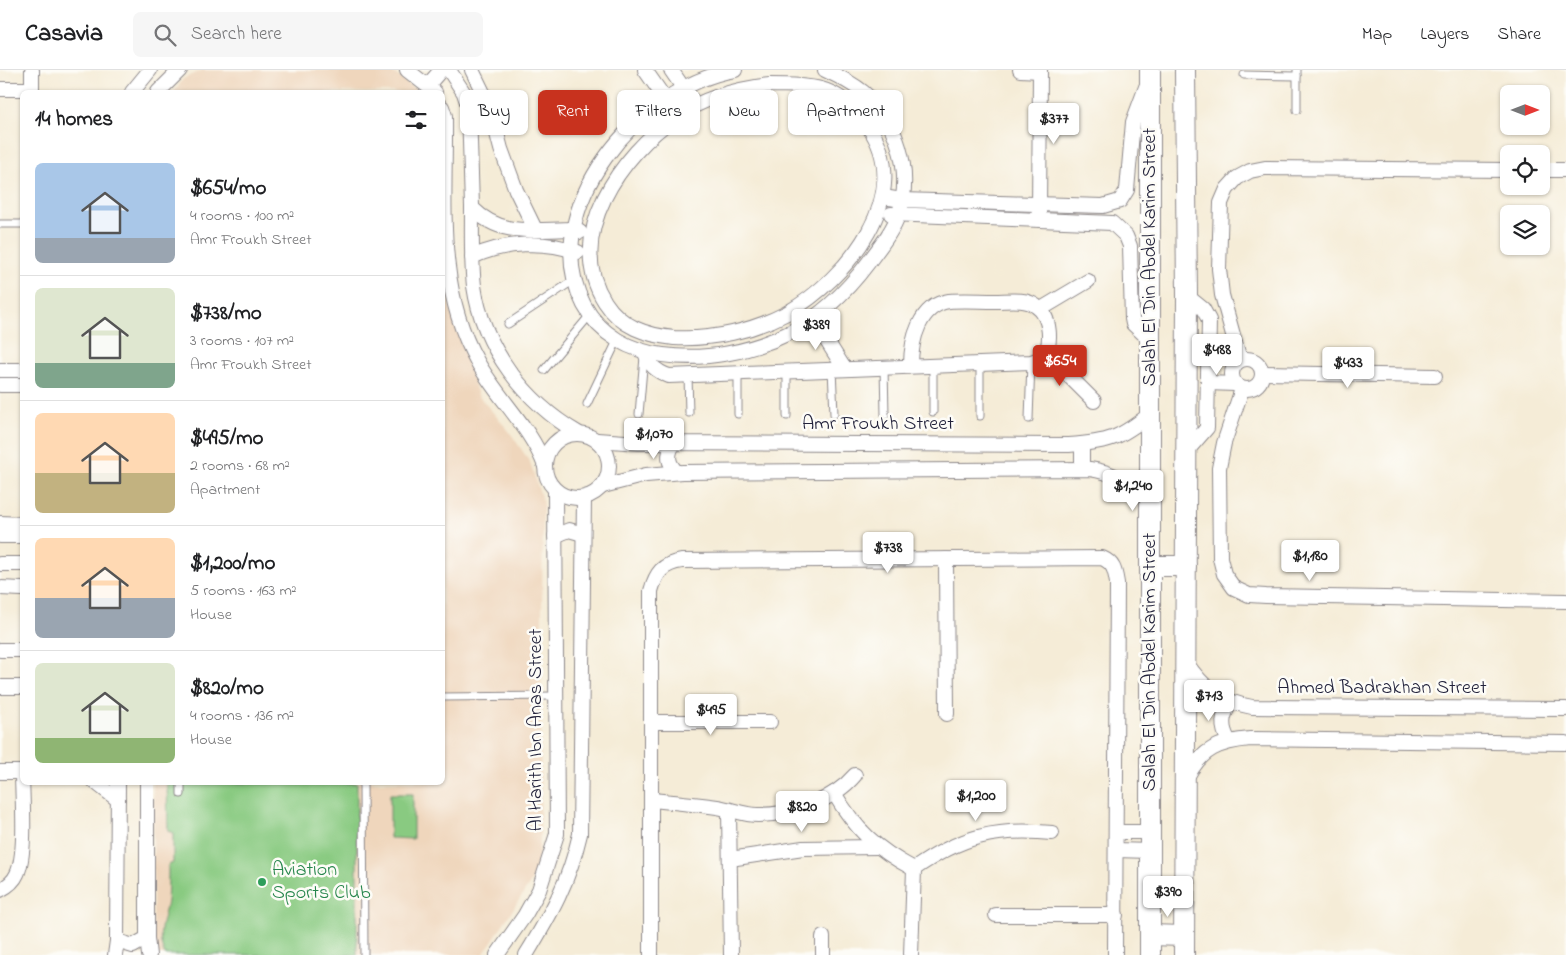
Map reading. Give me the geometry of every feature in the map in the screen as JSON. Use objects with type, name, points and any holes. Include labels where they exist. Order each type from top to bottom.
[{"type":"main road","name":"Salah El Din Abdel Karim Street","points":[[1184,946],[1187,296],[1185,70]]},
{"type":"main road","name":"Salah El Din Abdel Karim Street","points":[[1150,74],[1150,945]]},
{"type":"main road","points":[[1150,566],[1186,566]]},
{"type":"main road","points":[[1150,945],[1184,946]]},
{"type":"street","points":[[32,70],[32,90]]},
{"type":"street","points":[[134,90],[150,70]]},
{"type":"street","points":[[160,90],[180,70]]},
{"type":"street","points":[[407,70],[431,89],[442,70]]},
{"type":"street","points":[[448,70],[464,93],[469,108],[472,257],[479,310],[497,354],[511,374],[552,416],[578,433],[597,440],[604,447],[610,466],[603,486]]},
{"type":"street","points":[[472,70],[490,106],[501,149],[516,190],[535,230]]},
{"type":"street","points":[[644,70],[659,90]]},
{"type":"street","points":[[671,70],[684,88]]},
{"type":"street","points":[[681,90],[724,72],[735,70]]},
{"type":"street","points":[[623,135],[598,168],[583,198],[570,249],[574,280],[590,314],[617,341],[645,353],[674,357],[703,356],[732,353],[761,345],[813,319],[839,296],[862,272],[882,245],[898,215],[902,200],[904,176],[902,160],[893,130],[880,109],[863,92],[825,70]]},
{"type":"street","points":[[1020,70],[1040,70],[1039,219]]},
{"type":"street","points":[[883,197],[902,200],[1103,206],[1120,201],[1125,196],[1127,190],[1133,122],[1150,74]]},
{"type":"street","points":[[653,135],[622,168],[603,201],[590,236],[589,256],[595,282],[608,306],[621,320],[636,330],[653,336],[687,338],[722,336],[755,327],[786,313],[815,294],[840,271],[856,250],[878,213],[883,197],[885,175],[881,153],[873,132],[860,114],[843,100],[823,90],[797,86],[761,86],[718,95],[700,103]]},
{"type":"street","points":[[0,89],[20,90]]},
{"type":"street","points":[[445,116],[446,264],[456,313],[477,361],[490,383],[532,437],[545,466],[546,474],[555,490],[568,497],[584,498],[591,496],[603,486],[646,475],[677,472],[1082,470],[1104,471],[1150,498]]},
{"type":"street","points":[[1500,170],[1265,168],[1250,170],[1237,178],[1227,189],[1221,203],[1219,269],[1222,294],[1237,364],[1232,375],[1238,386],[1219,468],[1220,558],[1224,574],[1234,588],[1249,595],[1566,602]]},
{"type":"street","points":[[1550,170],[1566,170]]},
{"type":"street","points":[[472,208],[490,223],[500,228],[574,230],[590,236]]},
{"type":"street","points":[[878,213],[1104,221],[1119,228],[1130,246],[1132,258],[1133,324],[1150,340]]},
{"type":"street","points":[[472,257],[494,247],[516,245],[544,245],[570,249],[589,256]]},
{"type":"street","points":[[1041,309],[1088,281]]},
{"type":"street","points":[[1186,452],[1207,428],[1208,383],[1207,314],[1187,296]]},
{"type":"street","points":[[645,353],[650,364],[658,372],[669,376],[884,366],[1031,362],[1037,361],[1046,353],[1049,331],[1045,314],[1041,309],[1023,301],[947,301],[930,310],[919,323],[912,343],[911,365]]},
{"type":"street","points":[[813,319],[838,369]]},
{"type":"street","points":[[1046,353],[1094,401]]},
{"type":"street","points":[[1208,366],[1237,364],[1252,360],[1260,367],[1262,373],[1258,384],[1254,388],[1208,383]]},
{"type":"street","points":[[0,370],[20,370]]},
{"type":"street","points":[[1262,373],[1435,376]]},
{"type":"street","points":[[0,385],[20,385]]},
{"type":"street","name":"Amr Froukh Street","points":[[597,440],[674,444],[1082,444],[1106,442],[1125,434],[1150,414]]},
{"type":"street","points":[[545,466],[547,455],[555,443],[568,435],[578,433]]},
{"type":"street","points":[[674,444],[668,456],[671,465],[677,472]]},
{"type":"street","points":[[1082,444],[1082,470]]},
{"type":"street","name":"Al Harith Ibn Anas Street","points":[[497,955],[525,915],[539,890],[557,834],[555,490]]},
{"type":"street","points":[[526,955],[558,902],[574,858],[580,834],[584,498]]},
{"type":"street","points":[[0,524],[20,524]]},
{"type":"street","points":[[555,536],[569,530],[583,534]]},
{"type":"street","points":[[0,536],[20,536]]},
{"type":"street","points":[[651,955],[651,591],[655,577],[662,567],[682,561],[1102,558],[1110,561],[1115,569],[1117,583],[1115,955]]},
{"type":"street","points":[[946,559],[947,714]]},
{"type":"street","points":[[0,564],[20,564]]},
{"type":"street","points":[[0,588],[20,588]]},
{"type":"street","points":[[0,650],[20,650]]},
{"type":"street","name":"Ahmed Badrakhan Street","points":[[1186,661],[1197,679],[1207,688],[1231,703],[1252,707],[1566,709]]},
{"type":"street","points":[[0,687],[20,688]]},
{"type":"street","points":[[1230,741],[1223,726],[1226,710],[1231,703]]},
{"type":"street","points":[[652,722],[770,722]]},
{"type":"street","points":[[1185,780],[1195,762],[1210,749],[1230,741],[1250,739],[1566,743]]},
{"type":"street","points":[[0,772],[20,772]]},
{"type":"street","points":[[652,800],[758,815],[778,814],[815,803],[834,793],[855,775]]},
{"type":"street","points":[[0,890],[5,888],[16,875],[21,859],[22,785]]},
{"type":"street","points":[[99,785],[118,800]]},
{"type":"street","points":[[118,785],[116,948],[133,946],[147,938]]},
{"type":"street","points":[[147,785],[147,938],[149,955]]},
{"type":"street","points":[[834,793],[847,815],[877,847],[914,869]]},
{"type":"street","points":[[729,810],[731,955]]},
{"type":"street","points":[[914,869],[955,844],[979,836],[1003,831],[1027,830],[1052,833]]},
{"type":"street","points":[[1116,832],[1150,842]]},
{"type":"street","points":[[1116,850],[1150,842]]},
{"type":"street","points":[[730,859],[803,848],[877,847]]},
{"type":"street","points":[[911,955],[914,869]]},
{"type":"street","points":[[996,915],[1116,915]]},
{"type":"street","points":[[823,937],[823,955]]},
{"type":"lane","points":[[1244,75],[1297,73],[1297,110]]},
{"type":"lane","points":[[0,224],[20,224]]},
{"type":"lane","points":[[508,324],[574,280]]},
{"type":"lane","points":[[544,370],[590,314]]},
{"type":"lane","points":[[587,404],[617,341]]},
{"type":"lane","points":[[639,414],[645,353]]},
{"type":"lane","points":[[1029,419],[1031,362]]},
{"type":"lane","points":[[980,363],[980,416]]},
{"type":"lane","points":[[933,365],[933,412]]},
{"type":"lane","points":[[884,366],[885,415]]},
{"type":"lane","points":[[834,414],[838,369]]},
{"type":"lane","points":[[787,371],[787,416]]},
{"type":"lane","points":[[738,373],[738,414]]},
{"type":"lane","points":[[688,375],[690,413]]},
{"type":"lane","points":[[445,697],[556,696]]},
{"type":"lane","points":[[181,785],[181,794]]},
{"type":"lane","points":[[363,785],[364,955]]},
{"type":"shaded area","points":[[203,70],[384,70],[395,74],[416,90],[175,90],[183,79]]},
{"type":"shaded area","points":[[445,291],[478,395],[509,431],[530,462],[543,503],[540,839],[536,874],[483,955],[153,955],[153,785],[445,785]]},
{"type":"green space","name":"Aviation Sports Club","points":[[167,785],[357,785],[357,955],[165,955],[160,934],[167,901],[168,865],[173,863],[173,833],[168,831]]},
{"type":"green space","points":[[390,794],[413,794],[413,839],[390,838]]},
{"type":"place","name":"Aviation Sports Club","points":[[262,882]]}]
